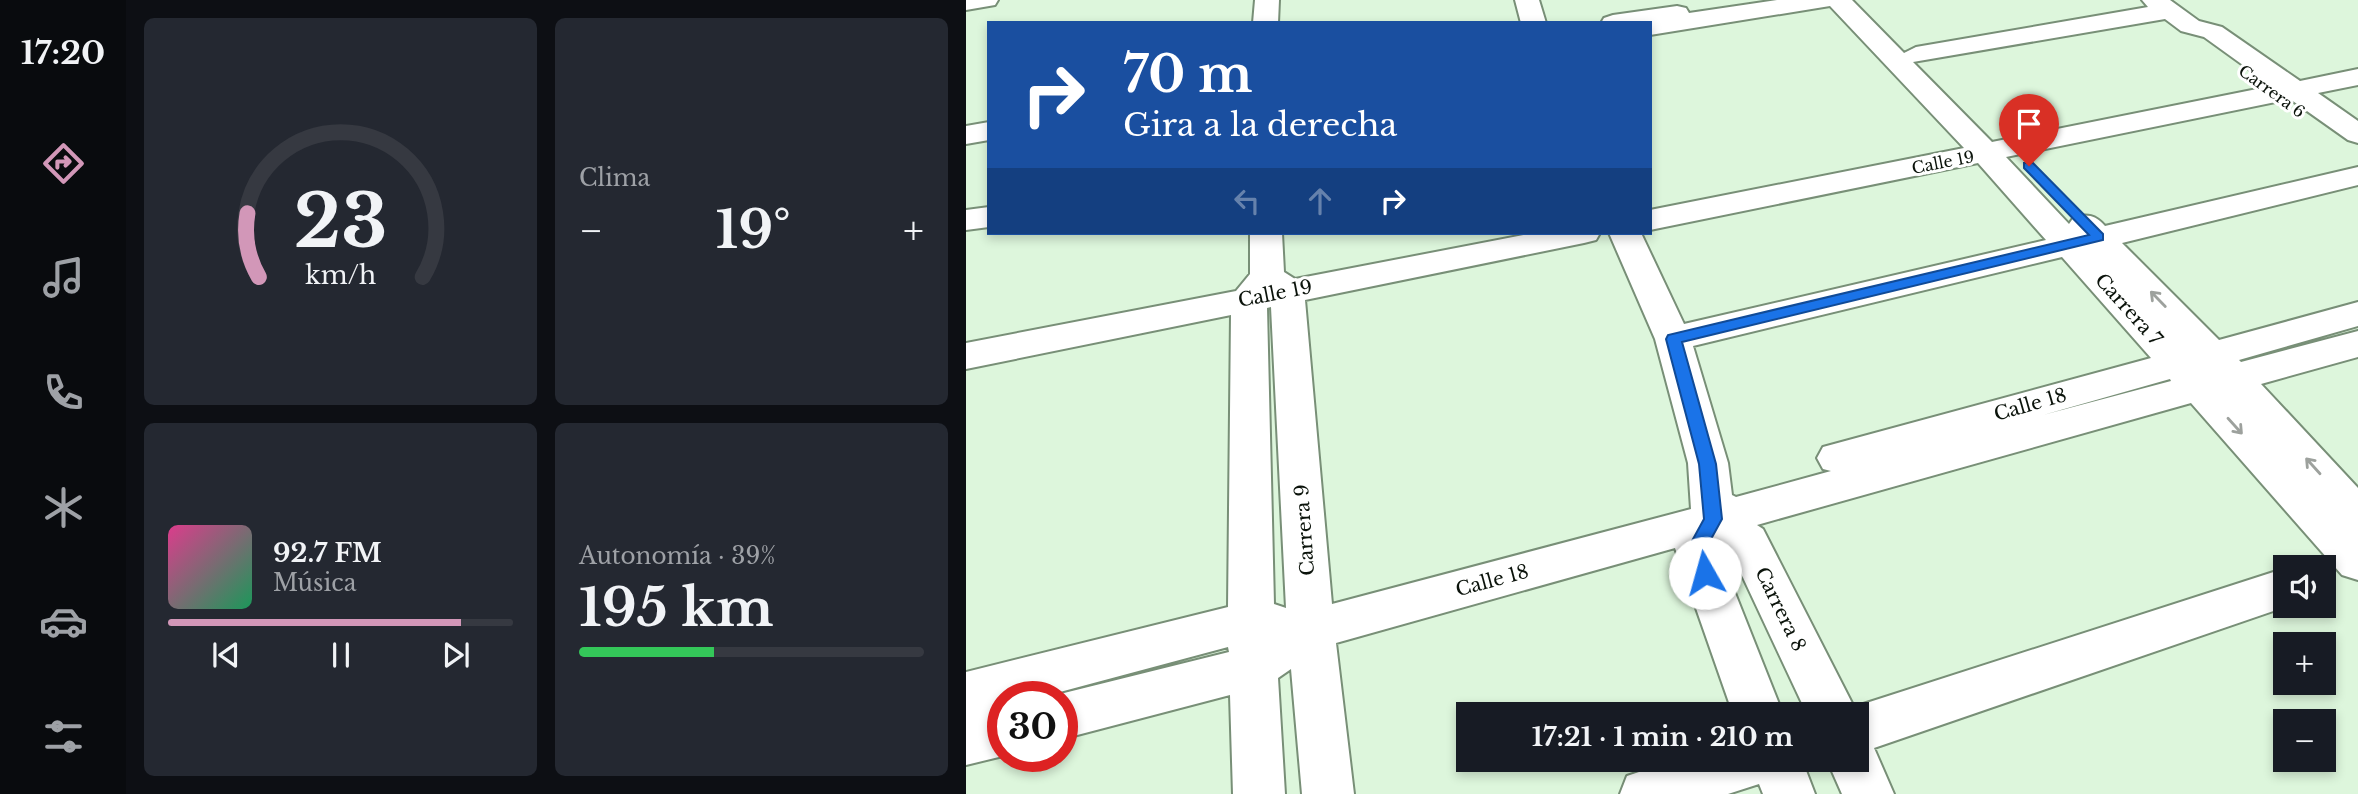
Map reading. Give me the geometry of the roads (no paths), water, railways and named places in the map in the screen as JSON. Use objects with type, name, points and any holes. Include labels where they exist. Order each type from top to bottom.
[{"type":"street","points":[[966,3],[986,0]]},
{"type":"street","points":[[1265,21],[1267,0]]},
{"type":"street","points":[[1527,0],[1533,21]]},
{"type":"street","points":[[1625,21],[1755,0]]},
{"type":"street","points":[[1652,27],[1825,0]]},
{"type":"street","name":"Carrera 7","points":[[1838,0],[1920,67]]},
{"type":"street","name":"Carrera 7","points":[[1860,0],[2206,371],[2358,517]]},
{"type":"street","points":[[1920,67],[2171,12]]},
{"type":"street","name":"Carrera 6","points":[[2171,12],[2193,36],[2358,134]]},
{"type":"street","name":"Calle 19","points":[[1652,202],[1991,142],[2276,85],[2358,60]]},
{"type":"street","name":"Calle 19","points":[[2276,85],[2358,77]]},
{"type":"street","name":"Carrera 6","points":[[2276,85],[2358,154]]},
{"type":"street","points":[[966,124],[987,120]]},
{"type":"street","points":[[966,135],[987,131]]},
{"type":"street","name":"Calle 19","points":[[1652,220],[1991,142]]},
{"type":"street","points":[[1674,339],[2358,176]]},
{"type":"street","points":[[966,220],[987,217]]},
{"type":"street","name":"Carrera 9","points":[[1259,794],[1253,644],[1268,288],[1266,235]]},
{"type":"street","name":"Calle 19","points":[[966,356],[1268,288],[1485,235]]},
{"type":"street","name":"Calle 19","points":[[966,335],[1268,288],[1573,235]]},
{"type":"street","points":[[1626,235],[1674,339],[1708,464],[1713,519],[1696,550],[1753,702]]},
{"type":"street","name":"Carrera 9","points":[[1268,288],[1311,630],[1328,794]]},
{"type":"street","name":"Calle 18","points":[[966,695],[1253,644],[1311,630],[1713,519],[2206,371],[2358,314]]},
{"type":"street","name":"Calle 18","points":[[2206,371],[2358,344]]},
{"type":"street","name":"Carrera 7","points":[[2206,371],[2358,562]]},
{"type":"street","name":"Carrera 8","points":[[1713,519],[1748,542],[1826,702]]},
{"type":"street","points":[[2336,570],[2358,562]]},
{"type":"street","points":[[1869,726],[2273,591]]},
{"type":"street","name":"Calle 18","points":[[1078,710],[1253,644]]},
{"type":"street","points":[[966,741],[987,736]]},
{"type":"street","points":[[1646,794],[1718,772]]},
{"type":"street","points":[[1781,772],[1789,794]]},
{"type":"street","points":[[1858,772],[1868,794]]}]
